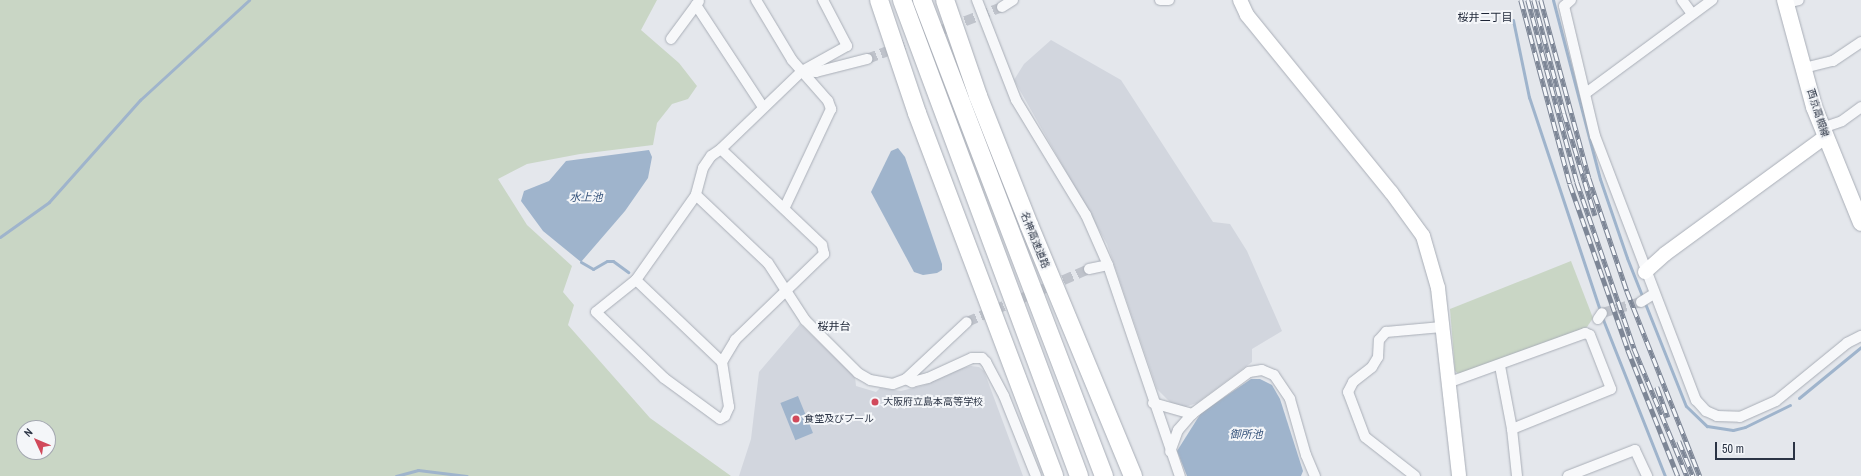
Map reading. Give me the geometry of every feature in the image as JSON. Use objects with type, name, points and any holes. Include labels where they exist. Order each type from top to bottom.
[{"type":"highway","points":[[879,0],[917,113],[1054,476]]},
{"type":"highway","points":[[902,0],[1079,476]]},
{"type":"highway","name":"名神高速道路","points":[[922,0],[1104,476]]},
{"type":"highway","name":"名神高速道路","points":[[945,0],[978,96],[1026,218],[1133,476]]},
{"type":"main road","name":"西京高槻線","points":[[1790,1],[1804,68],[1824,133],[1861,223]]},
{"type":"street","points":[[756,0],[802,71],[828,101],[831,109],[784,209]]},
{"type":"street","points":[[636,280],[722,362],[729,407],[725,416],[720,419],[664,378],[596,312],[636,280],[696,195],[703,168],[711,156],[722,149],[763,107],[802,71],[847,46],[823,0]]},
{"type":"street","points":[[977,0],[1016,100],[1086,215],[1108,265],[1153,403],[1180,476]]},
{"type":"street","points":[[1002,7],[1013,0]]},
{"type":"street","points":[[1160,0],[1169,0]]},
{"type":"street","points":[[1240,0],[1247,15],[1391,192],[1420,231],[1433,268],[1450,382],[1459,476]]},
{"type":"street","points":[[1571,0],[1564,6],[1586,93],[1595,136],[1645,272],[1696,400],[1706,411],[1728,418],[1740,417],[1776,401],[1847,343],[1861,336]]},
{"type":"street","points":[[1682,0],[1692,14]]},
{"type":"street","points":[[1586,93],[1712,0]]},
{"type":"street","points":[[670,39],[698,3],[763,107]]},
{"type":"street","points":[[1804,68],[1833,61],[1861,42]]},
{"type":"street","points":[[802,71],[816,72],[867,59]]},
{"type":"street","points":[[1645,272],[1665,254],[1824,133],[1861,107]]},
{"type":"street","points":[[722,149],[822,245],[824,254],[735,340],[722,362]]},
{"type":"street","points":[[696,195],[768,263],[805,320],[858,373],[882,384],[893,384],[906,379],[967,322]]},
{"type":"street","points":[[1089,269],[1108,265]]},
{"type":"street","points":[[1641,302],[1654,294]]},
{"type":"street","points":[[1415,476],[1365,437],[1348,392],[1353,382],[1372,367],[1378,357],[1379,340],[1386,332],[1442,327]]},
{"type":"street","points":[[1450,382],[1500,366],[1585,333],[1590,335],[1611,389],[1512,429]]},
{"type":"street","points":[[906,379],[912,382],[928,378],[972,358],[982,358],[986,362],[1004,396],[1036,476]]},
{"type":"street","points":[[1500,366],[1512,429],[1516,476]]},
{"type":"street","points":[[1170,452],[1178,430],[1192,414],[1249,372],[1262,370],[1274,375],[1290,399],[1306,455],[1315,476]]},
{"type":"street","points":[[1153,403],[1192,414]]},
{"type":"street","points":[[1568,476],[1635,450],[1646,476]]},
{"type":"shaded area","points":[[1051,40],[1121,80],[1213,222],[1230,224],[1247,251],[1282,331],[1252,349],[1252,362],[1197,403],[1185,407],[1172,404],[1157,389],[1107,244],[1014,80],[1024,64]]},
{"type":"shaded area","name":"大阪府立島本高等学校","points":[[800,324],[855,377],[856,386],[876,392],[880,388],[901,391],[925,385],[959,369],[971,366],[979,367],[984,371],[1023,476],[739,476],[751,439],[759,372]]},
{"type":"green space","points":[[0,0],[657,0],[641,30],[679,63],[697,86],[688,99],[672,104],[657,123],[653,145],[580,154],[527,164],[498,179],[527,225],[572,266],[563,292],[574,305],[568,325],[650,418],[731,476],[0,476]]},
{"type":"green space","points":[[1571,261],[1593,318],[1587,327],[1460,375],[1455,371],[1450,309]]},
{"type":"water","points":[[898,148],[905,157],[942,264],[942,270],[937,273],[923,275],[914,272],[871,192],[891,151]]},
{"type":"water","name":"水上池","points":[[649,150],[652,157],[648,178],[625,211],[581,262],[543,231],[521,201],[524,191],[549,181],[566,161]]},
{"type":"water","name":"御所池","points":[[1251,379],[1260,379],[1272,385],[1280,399],[1303,471],[1301,476],[1187,476],[1177,451],[1201,413]]},
{"type":"water","points":[[798,396],[813,433],[795,440],[780,403]]},
{"type":"waterway","points":[[0,237],[49,202],[140,100],[249,0]]},
{"type":"waterway","points":[[1553,0],[1600,179],[1627,258],[1686,406],[1707,426],[1733,430],[1745,427],[1790,405]]},
{"type":"waterway","points":[[1513,20],[1529,97],[1600,311]]},
{"type":"waterway","points":[[581,262],[593,269],[607,261],[613,261],[628,272]]},
{"type":"waterway","points":[[1602,317],[1665,476]]},
{"type":"waterway","points":[[1799,398],[1861,347]]},
{"type":"waterway","points":[[396,476],[418,470],[467,476]]},
{"type":"tunnel","points":[[867,59],[1002,7]]},
{"type":"tunnel","points":[[967,322],[1089,269]]},
{"type":"tunnel","points":[[1602,313],[1641,302]]},
{"type":"railway","points":[[1521,0],[1570,184],[1628,350],[1678,476]]},
{"type":"railway","points":[[1528,0],[1577,182],[1634,348],[1687,476]]},
{"type":"railway","points":[[1534,0],[1564,113],[1595,215]]},
{"type":"railway","points":[[1541,0],[1589,178],[1627,291],[1700,476]]},
{"type":"railway","points":[[1657,387],[1668,417]]},
{"type":"railway","points":[[1679,441],[1693,476]]},
{"type":"place","name":"大阪府立島本高等学校","points":[[875,402]]},
{"type":"place","name":"食堂及びプール","points":[[796,419]]},
{"type":"district","name":"桜井二丁目","points":[[1485,17]]},
{"type":"district","name":"桜井台","points":[[834,326]]}]
